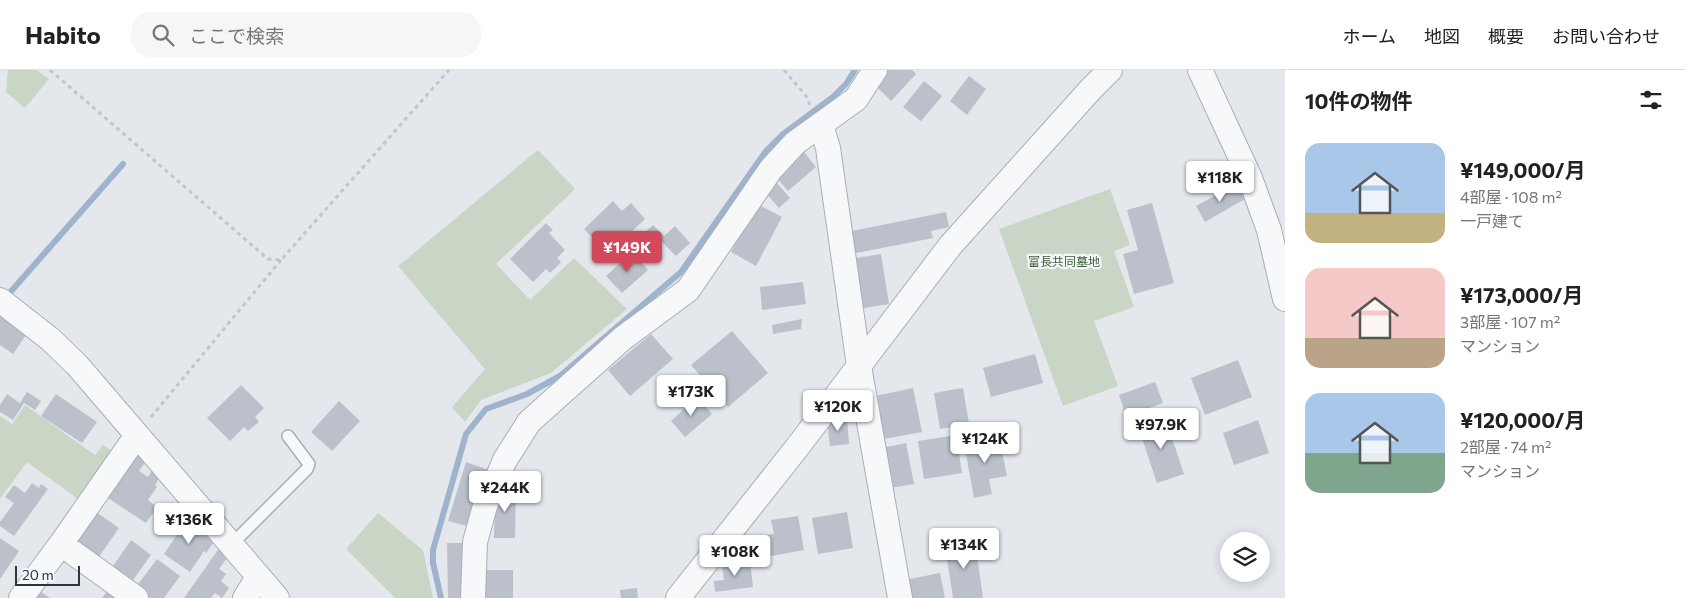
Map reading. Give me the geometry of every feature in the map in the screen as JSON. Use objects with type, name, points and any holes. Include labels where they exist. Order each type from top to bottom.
[{"type":"street","points":[[473,598],[475,542],[485,506],[505,460],[529,422],[623,338],[688,290],[770,169],[795,143],[856,99],[875,70]]},
{"type":"street","points":[[678,598],[950,246],[1091,88],[1110,70]]},
{"type":"street","points":[[1200,70],[1253,186],[1269,230],[1285,299]]},
{"type":"street","points":[[821,126],[828,148],[859,366],[900,598]]},
{"type":"street","points":[[5,304],[50,338],[77,365],[277,598]]},
{"type":"street","points":[[21,598],[61,544],[136,435]]},
{"type":"street","points":[[61,544],[136,598]]},
{"type":"street","points":[[245,598],[258,577]]},
{"type":"lane","points":[[231,545],[307,470],[309,464],[288,436]]},
{"type":"path","points":[[50,70],[268,259],[281,260]]},
{"type":"path","points":[[136,435],[281,260],[449,70]]},
{"type":"path","points":[[784,70],[806,98]]},
{"type":"green space","points":[[8,70],[36,70],[49,79],[25,108],[6,92]]},
{"type":"green space","points":[[538,150],[575,189],[496,264],[530,300],[574,258],[627,309],[551,373],[481,400],[465,422],[452,407],[485,369],[398,266]]},
{"type":"green space","name":"富長共同墓地","points":[[1110,189],[1130,245],[1114,251],[1134,307],[1094,321],[1118,386],[1063,406],[999,229]]},
{"type":"green space","points":[[25,405],[95,455],[103,445],[112,451],[78,499],[27,462],[0,499],[0,416],[12,424]]},
{"type":"green space","points":[[378,513],[423,550],[433,598],[395,598],[346,549]]},
{"type":"building","points":[[889,70],[912,70],[916,74],[891,101],[875,85]]},
{"type":"building","points":[[969,76],[986,89],[967,115],[950,101]]},
{"type":"building","points":[[924,81],[942,96],[921,121],[903,107]]},
{"type":"building","points":[[801,148],[816,167],[788,191],[772,172]]},
{"type":"building","points":[[775,181],[790,198],[779,208],[764,191]]},
{"type":"building","points":[[1236,184],[1245,199],[1205,222],[1196,206]]},
{"type":"building","points":[[613,201],[622,211],[631,203],[645,219],[608,254],[584,229]]},
{"type":"building","points":[[1152,203],[1174,283],[1134,294],[1123,254],[1138,250],[1127,210]]},
{"type":"building","points":[[757,204],[782,217],[756,266],[731,252]]},
{"type":"building","points":[[946,212],[949,227],[931,231],[933,238],[851,254],[847,232]]},
{"type":"building","points":[[546,223],[553,230],[549,233],[565,250],[557,258],[561,262],[550,273],[546,269],[533,282],[510,259]]},
{"type":"building","points":[[653,225],[664,236],[675,226],[690,243],[676,256],[661,241],[655,247],[643,234]]},
{"type":"building","points":[[632,252],[648,270],[622,293],[606,276]]},
{"type":"building","points":[[881,254],[889,304],[858,309],[850,259]]},
{"type":"building","points":[[803,282],[806,304],[762,310],[760,287]]},
{"type":"building","points":[[0,312],[28,332],[13,354],[0,345]]},
{"type":"building","points":[[802,319],[801,329],[773,334],[772,325]]},
{"type":"building","points":[[732,331],[768,373],[728,407],[691,365]]},
{"type":"building","points":[[651,334],[673,359],[630,396],[608,370]]},
{"type":"building","points":[[1035,354],[1043,383],[991,397],[983,368]]},
{"type":"building","points":[[1238,360],[1252,397],[1205,415],[1191,378]]},
{"type":"building","points":[[1155,382],[1163,403],[1126,416],[1119,395]]},
{"type":"building","points":[[241,385],[264,408],[255,417],[259,422],[248,431],[244,427],[230,441],[207,418]]},
{"type":"building","points":[[913,388],[922,432],[884,439],[875,396]]},
{"type":"building","points":[[963,388],[969,424],[940,429],[934,393]]},
{"type":"building","points":[[27,392],[41,401],[35,410],[24,403],[13,420],[0,412],[0,405],[7,394],[20,403]]},
{"type":"building","points":[[56,394],[97,422],[82,443],[41,416]]},
{"type":"building","points":[[697,397],[712,414],[685,437],[671,421]]},
{"type":"building","points":[[339,401],[360,421],[332,451],[311,432]]},
{"type":"building","points":[[1165,417],[1184,474],[1157,483],[1138,426]]},
{"type":"building","points":[[847,418],[849,444],[830,446],[827,420]]},
{"type":"building","points":[[1258,420],[1269,453],[1234,465],[1223,433]]},
{"type":"building","points":[[956,435],[962,473],[924,479],[918,441]]},
{"type":"building","points":[[999,436],[1007,476],[989,479],[992,494],[974,498],[964,443]]},
{"type":"building","points":[[906,443],[914,484],[890,488],[882,448]]},
{"type":"building","points":[[139,452],[148,458],[139,471],[148,477],[152,470],[160,476],[155,485],[157,487],[148,500],[157,507],[146,523],[108,498]]},
{"type":"building","points":[[466,462],[489,470],[471,527],[448,521]]},
{"type":"building","points":[[32,483],[39,488],[41,484],[48,489],[14,536],[0,526],[0,522],[14,503],[5,497],[14,485],[25,493]]},
{"type":"building","points":[[495,488],[516,488],[515,538],[494,538]]},
{"type":"building","points":[[183,503],[190,512],[184,517],[177,508]]},
{"type":"building","points":[[93,510],[119,528],[96,561],[71,543]]},
{"type":"building","points":[[847,512],[853,548],[818,554],[812,518]]},
{"type":"building","points":[[798,516],[804,550],[744,561],[741,539],[774,534],[771,520]]},
{"type":"building","points":[[189,517],[208,530],[204,535],[214,542],[206,553],[204,551],[190,572],[164,554]]},
{"type":"building","points":[[0,538],[19,551],[0,579]]},
{"type":"building","points":[[131,540],[151,555],[131,583],[111,569]]},
{"type":"building","points":[[975,541],[983,598],[953,598],[945,545]]},
{"type":"building","points":[[447,543],[465,543],[467,598],[448,598]]},
{"type":"building","points":[[220,547],[230,554],[219,569],[226,574],[221,581],[229,588],[222,598],[215,593],[211,598],[184,598]]},
{"type":"building","points":[[157,559],[180,576],[164,598],[151,598],[136,587]]},
{"type":"building","points":[[750,561],[753,587],[715,592],[714,581],[724,580],[722,565]]},
{"type":"building","points":[[483,570],[513,570],[513,598],[483,598]]},
{"type":"building","points":[[940,573],[945,598],[908,598],[905,580]]},
{"type":"building","points":[[637,588],[638,598],[621,598],[620,590]]},
{"type":"building","points":[[37,589],[50,598],[31,598]]},
{"type":"building","points":[[108,590],[118,598],[102,598]]},
{"type":"waterway","points":[[441,598],[433,563],[433,550],[466,434],[486,409],[527,394],[560,376],[681,272],[766,151],[782,135],[833,97],[846,84],[855,70]]},
{"type":"waterway","points":[[6,297],[123,164]]}]
